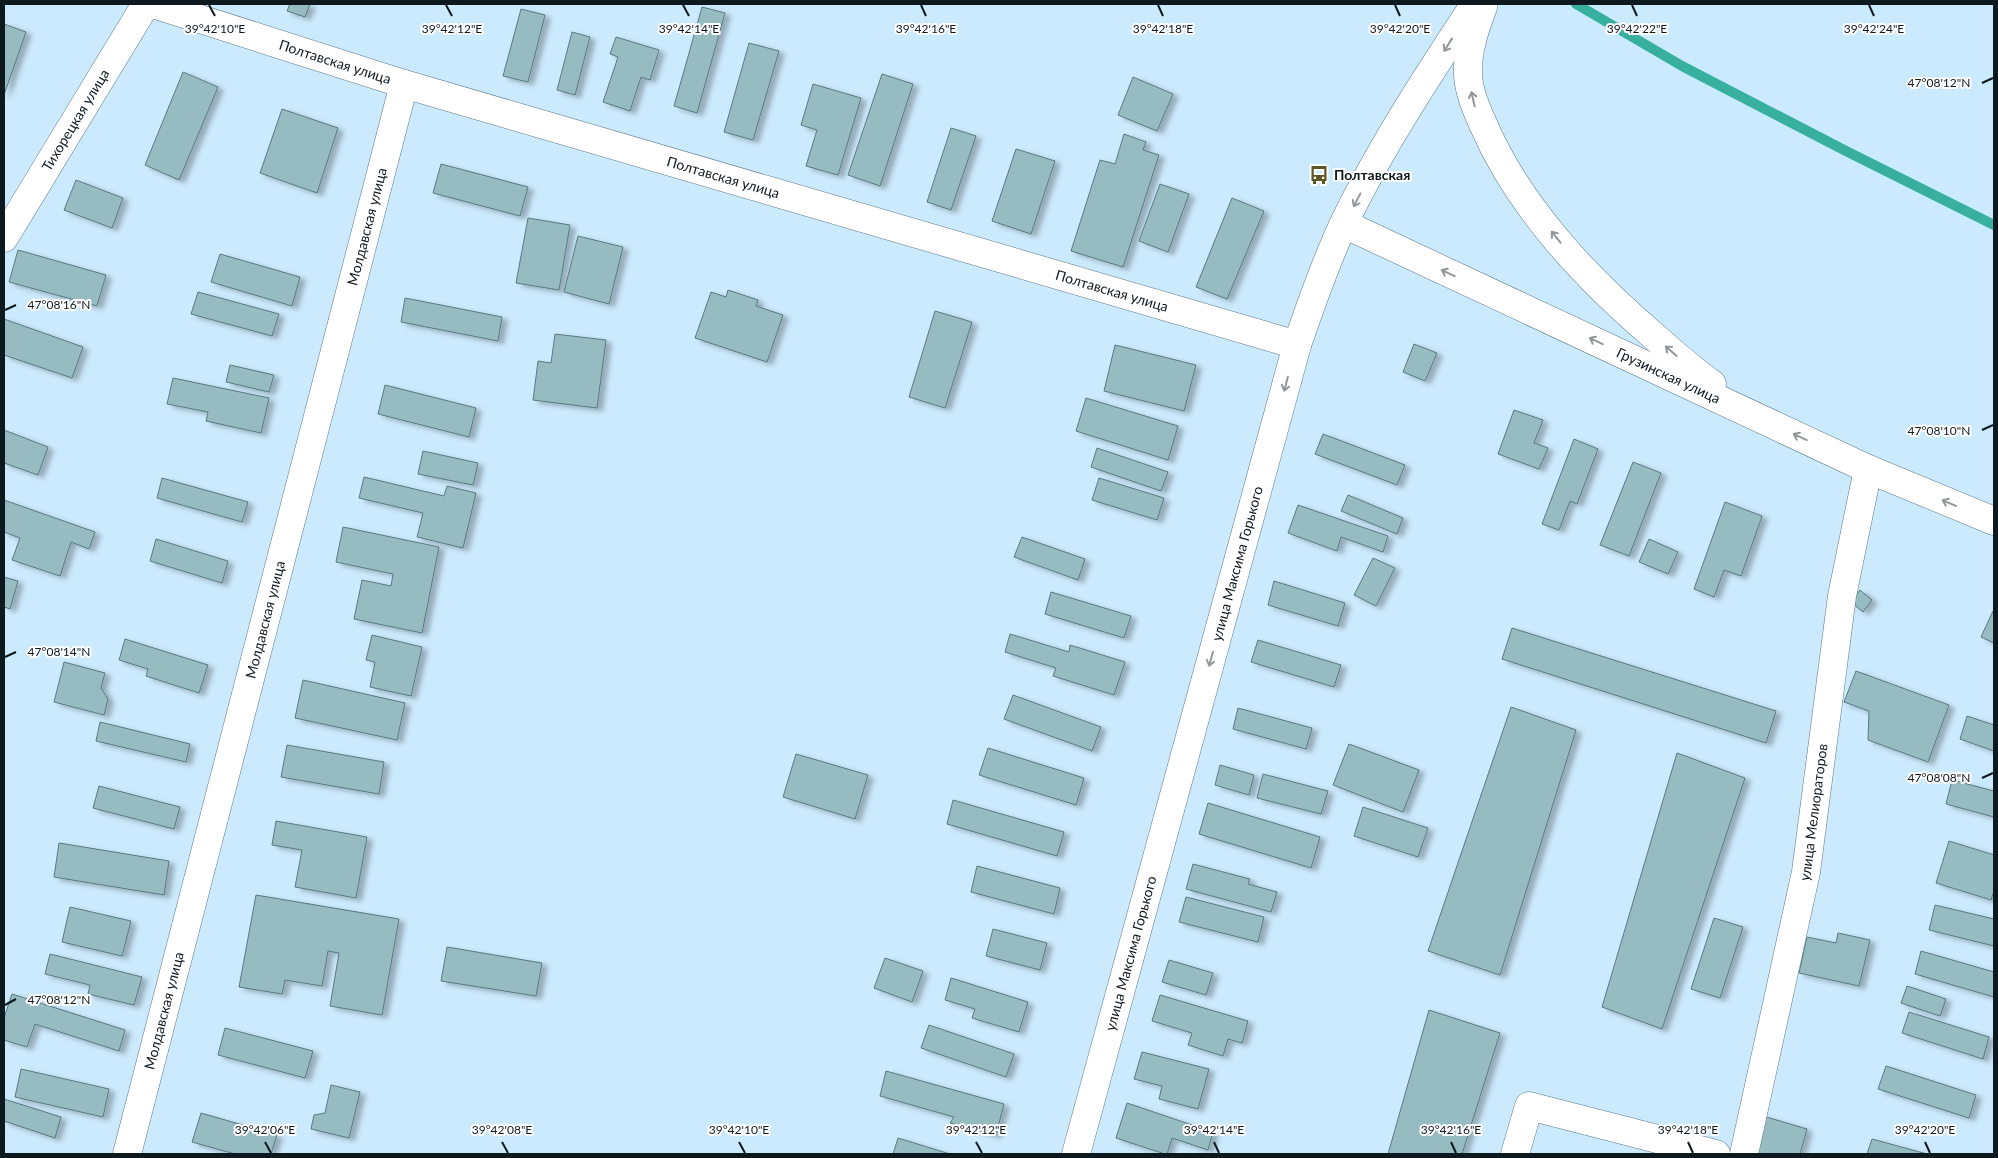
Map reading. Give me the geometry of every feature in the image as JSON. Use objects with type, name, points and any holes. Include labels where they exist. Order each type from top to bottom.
[{"type":"street","name":"Тихорецкая улица","points":[[4,238],[146,4]]},
{"type":"street","name":"Полтавская улица","points":[[153,4],[404,84],[1297,345]]},
{"type":"street","name":"улица Максима Горького","points":[[1076,1154],[1297,345],[1320,278],[1344,224],[1383,151],[1475,4]]},
{"type":"street","points":[[1484,4],[1475,27],[1468,73],[1475,106],[1491,143],[1525,199],[1576,262],[1632,318],[1695,372],[1766,421]]},
{"type":"street","name":"Молдавская улица","points":[[127,1154],[404,84]]},
{"type":"street","name":"Грузинская улица","points":[[1344,224],[1868,469],[1994,521]]},
{"type":"street","name":"улица Мелиораторов","points":[[1744,1154],[1806,872],[1842,596],[1868,469]]},
{"type":"street","points":[[1515,1154],[1529,1106],[1716,1154]]},
{"type":"building","points":[[290,4],[310,4],[305,17],[287,11]]},
{"type":"building","points":[[702,7],[725,13],[697,113],[674,106]]},
{"type":"building","points":[[521,9],[545,15],[528,82],[503,76]]},
{"type":"building","points":[[4,24],[26,32],[4,95]]},
{"type":"building","points":[[572,32],[590,37],[575,95],[557,90]]},
{"type":"building","points":[[616,37],[659,50],[650,80],[641,77],[630,111],[603,102],[618,57],[610,54]]},
{"type":"building","points":[[749,43],[779,51],[753,140],[724,132]]},
{"type":"building","points":[[183,72],[218,87],[179,180],[145,165]]},
{"type":"building","points":[[882,74],[913,84],[880,186],[848,175]]},
{"type":"building","points":[[1133,77],[1173,94],[1157,131],[1118,115]]},
{"type":"building","points":[[813,84],[861,98],[838,175],[806,166],[817,130],[801,125]]},
{"type":"building","points":[[282,109],[338,128],[317,193],[260,173]]},
{"type":"building","points":[[951,128],[976,136],[951,210],[927,202]]},
{"type":"building","points":[[1124,134],[1146,142],[1143,150],[1159,155],[1123,267],[1071,251],[1100,160],[1115,164]]},
{"type":"building","points":[[1016,149],[1055,161],[1031,234],[992,221]]},
{"type":"building","points":[[441,164],[528,187],[520,216],[433,193]]},
{"type":"building","points":[[76,180],[123,198],[112,228],[64,210]]},
{"type":"building","points":[[1160,184],[1189,194],[1168,252],[1139,241]]},
{"type":"building","points":[[1232,198],[1264,211],[1227,299],[1196,287]]},
{"type":"building","points":[[528,218],[570,225],[559,290],[516,283]]},
{"type":"building","points":[[578,236],[623,247],[609,304],[564,292]]},
{"type":"building","points":[[18,250],[106,275],[97,306],[9,282]]},
{"type":"building","points":[[220,254],[300,277],[292,306],[211,282]]},
{"type":"building","points":[[728,290],[758,300],[756,306],[783,315],[767,362],[695,338],[711,292],[726,297]]},
{"type":"building","points":[[198,292],[279,314],[272,336],[191,314]]},
{"type":"building","points":[[405,298],[502,317],[498,341],[401,322]]},
{"type":"building","points":[[935,311],[972,322],[945,408],[909,397]]},
{"type":"building","points":[[4,319],[83,347],[72,378],[4,355]]},
{"type":"building","points":[[555,334],[606,340],[597,408],[533,400],[538,361],[551,363]]},
{"type":"building","points":[[1414,344],[1437,353],[1425,381],[1403,372]]},
{"type":"building","points":[[1115,345],[1196,365],[1184,411],[1104,391]]},
{"type":"building","points":[[230,365],[274,375],[269,392],[226,382]]},
{"type":"building","points":[[173,378],[269,398],[261,433],[206,421],[208,412],[167,404]]},
{"type":"building","points":[[385,385],[476,408],[469,437],[378,414]]},
{"type":"building","points":[[1086,398],[1178,426],[1168,460],[1076,431]]},
{"type":"building","points":[[1514,410],[1543,420],[1534,443],[1548,448],[1539,469],[1498,454]]},
{"type":"building","points":[[4,430],[48,447],[38,475],[4,463]]},
{"type":"building","points":[[1323,434],[1405,465],[1397,485],[1315,454]]},
{"type":"building","points":[[1574,439],[1598,449],[1577,504],[1570,501],[1559,530],[1542,524]]},
{"type":"building","points":[[1097,448],[1168,472],[1161,491],[1091,467]]},
{"type":"building","points":[[423,451],[478,463],[473,485],[418,474]]},
{"type":"building","points":[[1633,462],[1661,473],[1629,556],[1600,545]]},
{"type":"building","points":[[364,477],[444,496],[447,486],[476,493],[463,548],[417,537],[423,513],[359,498]]},
{"type":"building","points":[[162,478],[248,502],[242,522],[157,498]]},
{"type":"building","points":[[1099,478],[1164,498],[1157,520],[1092,500]]},
{"type":"building","points":[[1348,495],[1403,518],[1397,534],[1341,511]]},
{"type":"building","points":[[4,500],[95,532],[89,549],[71,542],[60,576],[12,560],[20,538],[4,532]]},
{"type":"building","points":[[1725,502],[1762,516],[1741,576],[1724,570],[1714,597],[1694,589]]},
{"type":"building","points":[[1298,505],[1388,536],[1383,552],[1341,537],[1337,551],[1288,533]]},
{"type":"building","points":[[343,527],[439,547],[422,633],[354,619],[362,580],[391,586],[393,574],[336,562]]},
{"type":"building","points":[[1022,537],[1085,559],[1078,580],[1014,557]]},
{"type":"building","points":[[156,539],[228,561],[222,583],[150,561]]},
{"type":"building","points":[[1649,539],[1678,552],[1668,574],[1639,562]]},
{"type":"building","points":[[1373,558],[1395,568],[1376,606],[1354,595]]},
{"type":"building","points":[[4,577],[18,581],[10,609],[4,607]]},
{"type":"building","points":[[1274,581],[1345,603],[1338,626],[1268,605]]},
{"type":"building","points":[[1860,590],[1872,600],[1863,612],[1851,602]]},
{"type":"building","points":[[1051,592],[1131,616],[1124,638],[1045,614]]},
{"type":"building","points":[[1994,612],[1994,643],[1981,637]]},
{"type":"building","points":[[1512,628],[1776,711],[1766,743],[1502,659]]},
{"type":"building","points":[[1010,634],[1069,652],[1070,645],[1125,662],[1114,695],[1053,676],[1056,668],[1005,652]]},
{"type":"building","points":[[372,635],[422,647],[411,696],[370,687],[375,662],[366,660]]},
{"type":"building","points":[[125,639],[208,665],[199,693],[146,676],[148,669],[119,660]]},
{"type":"building","points":[[1258,640],[1341,665],[1334,687],[1251,662]]},
{"type":"building","points":[[64,662],[105,673],[101,688],[108,699],[104,715],[54,702]]},
{"type":"building","points":[[1856,671],[1949,705],[1928,762],[1868,740],[1869,711],[1844,702]]},
{"type":"building","points":[[303,680],[405,703],[397,740],[295,718]]},
{"type":"building","points":[[1013,695],[1101,727],[1092,751],[1004,719]]},
{"type":"building","points":[[1511,707],[1576,730],[1500,975],[1428,951]]},
{"type":"building","points":[[1238,708],[1312,728],[1306,749],[1233,729]]},
{"type":"building","points":[[1967,716],[1994,725],[1994,751],[1960,739]]},
{"type":"building","points":[[100,722],[190,744],[186,762],[96,741]]},
{"type":"building","points":[[1349,744],[1419,770],[1403,812],[1333,785]]},
{"type":"building","points":[[287,745],[384,762],[379,794],[281,777]]},
{"type":"building","points":[[988,748],[1084,778],[1076,805],[979,775]]},
{"type":"building","points":[[1677,753],[1745,778],[1662,1029],[1602,1007]]},
{"type":"building","points":[[796,754],[868,775],[855,819],[783,797]]},
{"type":"building","points":[[1220,765],[1254,775],[1249,795],[1215,785]]},
{"type":"building","points":[[1263,774],[1328,791],[1321,814],[1257,798]]},
{"type":"building","points":[[1952,780],[1994,791],[1994,817],[1946,804]]},
{"type":"building","points":[[99,786],[180,807],[174,829],[93,808]]},
{"type":"building","points":[[953,800],[1064,832],[1057,856],[947,824]]},
{"type":"building","points":[[1208,803],[1320,837],[1311,868],[1199,834]]},
{"type":"building","points":[[1363,807],[1428,828],[1418,857],[1354,836]]},
{"type":"building","points":[[276,821],[367,837],[356,898],[295,887],[302,850],[272,845]]},
{"type":"building","points":[[1949,841],[1994,855],[1994,891],[1991,900],[1936,883]]},
{"type":"building","points":[[59,843],[169,861],[164,895],[54,877]]},
{"type":"building","points":[[1193,864],[1250,879],[1248,884],[1277,892],[1271,912],[1186,889]]},
{"type":"building","points":[[977,866],[1060,888],[1054,914],[971,892]]},
{"type":"building","points":[[256,895],[399,919],[382,1015],[330,1006],[339,953],[328,951],[322,986],[285,980],[282,994],[239,987]]},
{"type":"building","points":[[1186,897],[1264,917],[1258,942],[1179,922]]},
{"type":"building","points":[[1935,905],[1994,919],[1994,946],[1929,930]]},
{"type":"building","points":[[70,907],[131,921],[122,956],[62,942]]},
{"type":"building","points":[[1714,918],[1743,927],[1720,998],[1691,989]]},
{"type":"building","points":[[993,929],[1047,943],[1040,970],[986,956]]},
{"type":"building","points":[[1838,933],[1870,940],[1859,986],[1799,973],[1807,937],[1836,943]]},
{"type":"building","points":[[447,947],[542,963],[536,996],[441,981]]},
{"type":"building","points":[[1921,951],[1994,972],[1994,997],[1915,974]]},
{"type":"building","points":[[50,954],[142,977],[134,1005],[88,994],[90,985],[45,974]]},
{"type":"building","points":[[885,958],[923,971],[912,1002],[874,988]]},
{"type":"building","points":[[1169,960],[1213,973],[1206,995],[1162,982]]},
{"type":"building","points":[[951,978],[1028,1002],[1019,1032],[972,1018],[975,1009],[945,1000]]},
{"type":"building","points":[[1907,986],[1946,999],[1940,1016],[1901,1003]]},
{"type":"building","points":[[12,994],[125,1030],[119,1051],[35,1024],[27,1047],[4,1040],[4,1018]]},
{"type":"building","points":[[1160,995],[1248,1021],[1242,1043],[1228,1039],[1223,1056],[1188,1045],[1192,1033],[1152,1021]]},
{"type":"building","points":[[1429,1010],[1500,1033],[1462,1154],[1388,1154]]},
{"type":"building","points":[[1909,1012],[1989,1037],[1983,1059],[1902,1033]]},
{"type":"building","points":[[929,1025],[1014,1054],[1006,1077],[921,1048]]},
{"type":"building","points":[[225,1028],[313,1051],[305,1078],[218,1055]]},
{"type":"building","points":[[1142,1052],[1209,1069],[1198,1109],[1159,1099],[1162,1086],[1134,1079]]},
{"type":"building","points":[[1886,1066],[1976,1095],[1969,1118],[1878,1089]]},
{"type":"building","points":[[21,1069],[109,1089],[103,1117],[15,1097]]},
{"type":"building","points":[[886,1071],[1004,1104],[996,1135],[950,1123],[954,1117],[880,1096]]},
{"type":"building","points":[[331,1085],[360,1092],[349,1138],[311,1129],[314,1115],[325,1113]]},
{"type":"building","points":[[4,1099],[61,1117],[55,1138],[4,1121]]},
{"type":"building","points":[[1127,1103],[1213,1132],[1208,1150],[1172,1138],[1167,1154],[1165,1154],[1116,1138]]},
{"type":"building","points":[[201,1113],[277,1135],[271,1154],[235,1154],[192,1142]]},
{"type":"building","points":[[1763,1116],[1807,1129],[1800,1154],[1752,1154]]},
{"type":"building","points":[[898,1138],[950,1154],[893,1154]]},
{"type":"building","points":[[1872,1139],[1927,1154],[1867,1154]]},
{"type":"waterway","points":[[1576,4],[1682,66],[1994,225]]},
{"type":"place","name":"Полтавская","points":[[1319,175]]}]
